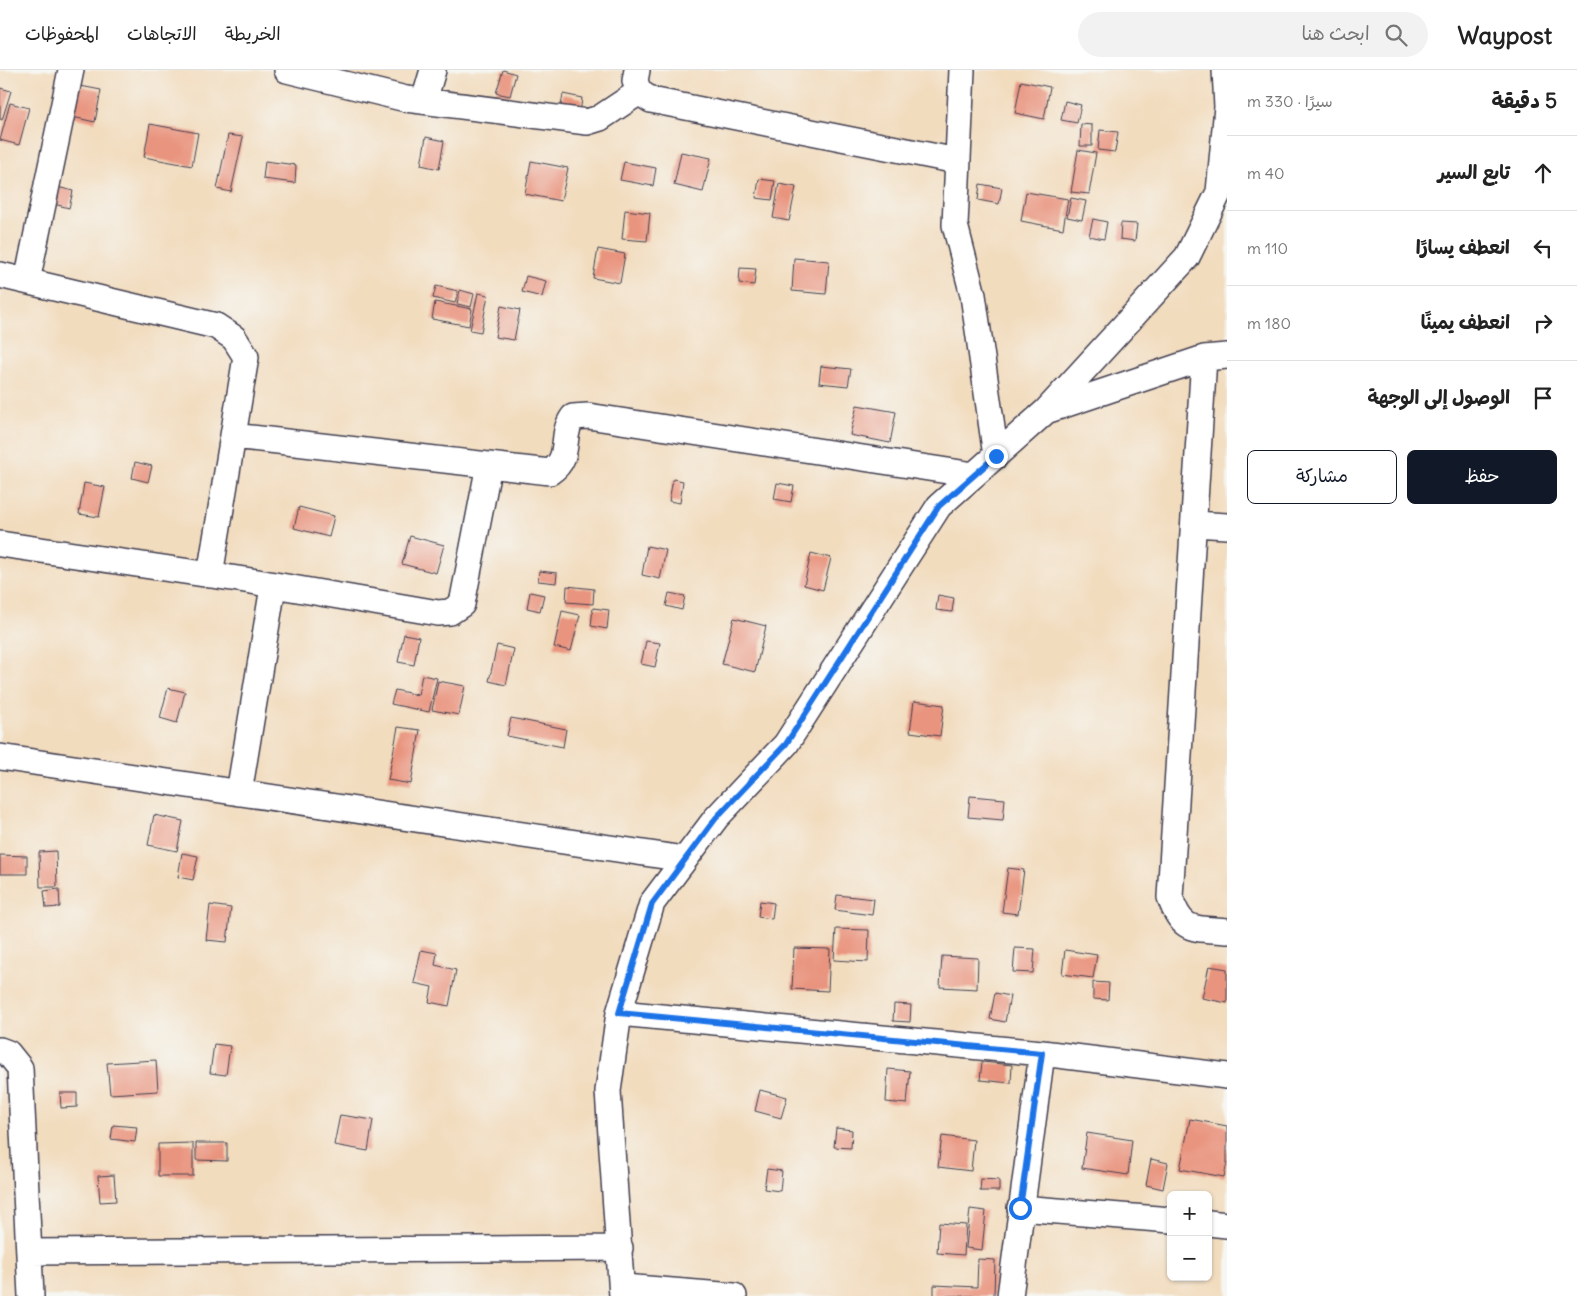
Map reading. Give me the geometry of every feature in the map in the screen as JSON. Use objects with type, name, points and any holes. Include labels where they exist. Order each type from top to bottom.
[{"type":"street","points":[[26,281],[72,70]]},
{"type":"street","points":[[287,70],[424,101],[587,122],[600,118],[638,81],[652,100],[957,161]]},
{"type":"street","points":[[424,101],[433,70]]},
{"type":"street","points":[[962,70],[955,225],[973,295],[996,456]]},
{"type":"street","points":[[734,1296],[623,1292],[608,1091],[619,1013],[652,904],[716,818],[786,744],[939,506],[1046,412],[1187,257],[1219,192],[1227,107],[1225,70]]},
{"type":"street","points":[[0,275],[216,326],[234,338],[246,357],[210,575]]},
{"type":"street","points":[[1046,412],[1216,357],[1194,524],[1170,897],[1177,917],[1192,928],[1227,931]]},
{"type":"street","points":[[233,436],[550,472],[559,466],[564,457],[568,425],[574,417],[588,416],[974,475]]},
{"type":"street","points":[[0,544],[210,575],[438,613],[450,612],[462,604],[489,465]]},
{"type":"street","points":[[1194,524],[1227,526]]},
{"type":"street","points":[[239,793],[273,587]]},
{"type":"street","points":[[0,757],[684,860]]},
{"type":"street","points":[[619,1013],[1042,1053],[1227,1076]]},
{"type":"street","points":[[0,1050],[8,1053],[20,1068],[31,1296]]},
{"type":"street","points":[[1010,1296],[1020,1208],[1042,1053]]},
{"type":"street","points":[[1020,1208],[1167,1220]]},
{"type":"street","points":[[1212,1223],[1227,1225]]},
{"type":"street","points":[[29,1252],[620,1248]]},
{"type":"building","points":[[503,70],[516,74],[510,96],[496,93]]},
{"type":"building","points":[[1021,81],[1050,87],[1044,119],[1015,113]]},
{"type":"building","points":[[75,85],[101,90],[95,122],[68,116]]},
{"type":"building","points":[[0,88],[11,91],[2,120],[0,119]]},
{"type":"building","points":[[563,94],[582,98],[580,114],[560,111]]},
{"type":"building","points":[[1065,101],[1081,105],[1077,123],[1061,120]]},
{"type":"building","points":[[10,103],[29,108],[19,145],[0,140]]},
{"type":"building","points":[[150,124],[198,133],[192,166],[144,157]]},
{"type":"building","points":[[1081,124],[1092,125],[1092,146],[1080,146]]},
{"type":"building","points":[[1100,130],[1118,132],[1115,152],[1098,150]]},
{"type":"building","points":[[228,135],[243,137],[231,192],[217,189]]},
{"type":"building","points":[[426,137],[444,141],[439,169],[421,165]]},
{"type":"building","points":[[1078,150],[1096,153],[1089,194],[1071,192]]},
{"type":"building","points":[[681,152],[711,158],[703,192],[674,185]]},
{"type":"building","points":[[265,161],[296,165],[295,183],[263,179]]},
{"type":"building","points":[[531,161],[568,168],[561,201],[525,194]]},
{"type":"building","points":[[624,162],[656,168],[653,186],[620,180]]},
{"type":"building","points":[[759,179],[775,181],[772,200],[756,198]]},
{"type":"building","points":[[46,184],[73,191],[69,208],[42,201]]},
{"type":"building","points":[[779,184],[796,187],[789,221],[773,218]]},
{"type":"building","points":[[980,184],[1002,188],[999,204],[978,200]]},
{"type":"building","points":[[1026,192],[1068,199],[1063,229],[1021,221]]},
{"type":"building","points":[[1071,198],[1086,201],[1082,220],[1067,217]]},
{"type":"building","points":[[625,210],[650,213],[647,241],[622,239]]},
{"type":"building","points":[[1093,219],[1107,222],[1104,239],[1089,236]]},
{"type":"building","points":[[1121,223],[1137,224],[1135,241],[1120,239]]},
{"type":"building","points":[[598,249],[625,254],[620,283],[593,278]]},
{"type":"building","points":[[794,258],[829,261],[826,294],[792,291]]},
{"type":"building","points":[[740,268],[756,269],[754,285],[739,283]]},
{"type":"building","points":[[526,276],[546,281],[542,297],[522,292]]},
{"type":"building","points":[[436,286],[458,291],[455,303],[433,298]]},
{"type":"building","points":[[460,290],[474,294],[471,307],[457,304]]},
{"type":"building","points":[[478,293],[488,295],[481,332],[470,330]]},
{"type":"building","points":[[435,302],[472,309],[469,326],[432,319]]},
{"type":"building","points":[[501,306],[520,310],[514,340],[495,337]]},
{"type":"building","points":[[821,366],[851,369],[848,386],[819,383]]},
{"type":"building","points":[[857,405],[896,412],[890,443],[850,435]]},
{"type":"building","points":[[135,462],[152,466],[148,482],[132,478]]},
{"type":"building","points":[[673,479],[683,481],[680,503],[669,501]]},
{"type":"building","points":[[84,483],[105,487],[99,517],[79,514]]},
{"type":"building","points":[[777,483],[794,486],[791,502],[774,499]]},
{"type":"building","points":[[299,507],[334,516],[329,537],[294,528]]},
{"type":"building","points":[[410,536],[444,545],[436,573],[402,564]]},
{"type":"building","points":[[647,546],[666,550],[660,579],[642,575]]},
{"type":"building","points":[[811,553],[831,558],[823,590],[804,585]]},
{"type":"building","points":[[539,571],[557,573],[556,583],[538,581]]},
{"type":"building","points":[[567,586],[594,589],[593,604],[566,602]]},
{"type":"building","points":[[530,592],[544,595],[540,611],[527,608]]},
{"type":"building","points":[[669,593],[685,596],[682,610],[666,606]]},
{"type":"building","points":[[938,595],[954,598],[952,612],[936,610]]},
{"type":"building","points":[[593,608],[609,610],[607,629],[591,626]]},
{"type":"building","points":[[562,611],[580,615],[571,651],[554,647]]},
{"type":"building","points":[[734,618],[766,626],[755,672],[722,664]]},
{"type":"building","points":[[404,634],[419,637],[414,665],[398,662]]},
{"type":"building","points":[[646,641],[660,643],[655,667],[641,664]]},
{"type":"building","points":[[497,645],[514,649],[506,685],[489,681]]},
{"type":"building","points":[[422,675],[437,678],[429,712],[391,704],[395,690],[418,695]]},
{"type":"building","points":[[438,681],[465,686],[459,715],[432,710]]},
{"type":"building","points":[[168,688],[185,692],[177,723],[160,718]]},
{"type":"building","points":[[914,701],[944,705],[940,736],[910,732]]},
{"type":"building","points":[[511,718],[566,729],[563,747],[507,736]]},
{"type":"building","points":[[398,727],[420,730],[411,784],[388,780]]},
{"type":"building","points":[[970,796],[1005,799],[1003,820],[968,817]]},
{"type":"building","points":[[154,815],[183,821],[177,851],[148,845]]},
{"type":"building","points":[[56,851],[57,887],[40,887],[39,852]]},
{"type":"building","points":[[182,853],[198,856],[193,880],[178,877]]},
{"type":"building","points":[[0,855],[27,856],[27,874],[0,874]]},
{"type":"building","points":[[1008,868],[1024,870],[1018,914],[1002,912]]},
{"type":"building","points":[[59,889],[60,907],[46,908],[44,891]]},
{"type":"building","points":[[837,895],[874,899],[872,915],[835,910]]},
{"type":"building","points":[[760,901],[774,903],[772,919],[758,917]]},
{"type":"building","points":[[210,905],[231,908],[227,942],[206,940]]},
{"type":"building","points":[[836,929],[869,930],[868,962],[834,960]]},
{"type":"building","points":[[794,948],[830,949],[828,991],[792,989]]},
{"type":"building","points":[[1015,948],[1035,949],[1033,973],[1013,972]]},
{"type":"building","points":[[421,950],[437,953],[435,965],[456,970],[449,1006],[429,1002],[432,987],[414,983]]},
{"type":"building","points":[[1065,950],[1097,955],[1093,978],[1062,974]]},
{"type":"building","points":[[942,956],[978,958],[977,989],[940,987]]},
{"type":"building","points":[[1209,966],[1227,969],[1227,1003],[1202,998]]},
{"type":"building","points":[[1093,982],[1109,983],[1108,1000],[1093,999]]},
{"type":"building","points":[[995,993],[1010,996],[1005,1022],[990,1019]]},
{"type":"building","points":[[894,1004],[911,1005],[910,1022],[893,1021]]},
{"type":"building","points":[[214,1044],[230,1046],[226,1075],[210,1073]]},
{"type":"building","points":[[156,1060],[158,1091],[110,1094],[107,1063]]},
{"type":"building","points":[[982,1062],[1012,1065],[1011,1083],[980,1080]]},
{"type":"building","points":[[888,1069],[910,1071],[907,1104],[886,1102]]},
{"type":"building","points":[[760,1090],[787,1097],[781,1118],[755,1111]]},
{"type":"building","points":[[60,1093],[77,1093],[77,1107],[61,1108]]},
{"type":"building","points":[[340,1115],[373,1120],[368,1151],[334,1145]]},
{"type":"building","points":[[1190,1119],[1227,1126],[1227,1162],[1224,1177],[1180,1169]]},
{"type":"building","points":[[113,1125],[137,1127],[135,1142],[111,1139]]},
{"type":"building","points":[[836,1128],[852,1130],[851,1148],[834,1147]]},
{"type":"building","points":[[1087,1133],[1132,1140],[1128,1175],[1082,1168]]},
{"type":"building","points":[[942,1136],[974,1140],[971,1171],[938,1167]]},
{"type":"building","points":[[193,1143],[193,1176],[158,1176],[158,1144]]},
{"type":"building","points":[[196,1143],[227,1143],[227,1161],[196,1160]]},
{"type":"building","points":[[1151,1159],[1168,1163],[1163,1189],[1146,1185]]},
{"type":"building","points":[[767,1169],[782,1171],[780,1191],[764,1189]]},
{"type":"building","points":[[114,1175],[116,1201],[100,1202],[98,1176]]},
{"type":"building","points":[[981,1179],[999,1180],[999,1191],[980,1191]]},
{"type":"building","points":[[970,1209],[986,1211],[982,1250],[966,1248]]},
{"type":"building","points":[[939,1223],[966,1225],[964,1255],[937,1253]]},
{"type":"building","points":[[978,1259],[995,1260],[994,1296],[934,1296],[934,1285],[977,1287]]},
{"type":"route","points":[[996,456],[939,506],[786,744],[716,818],[652,904],[619,1013],[1042,1053],[1020,1208]]}]
